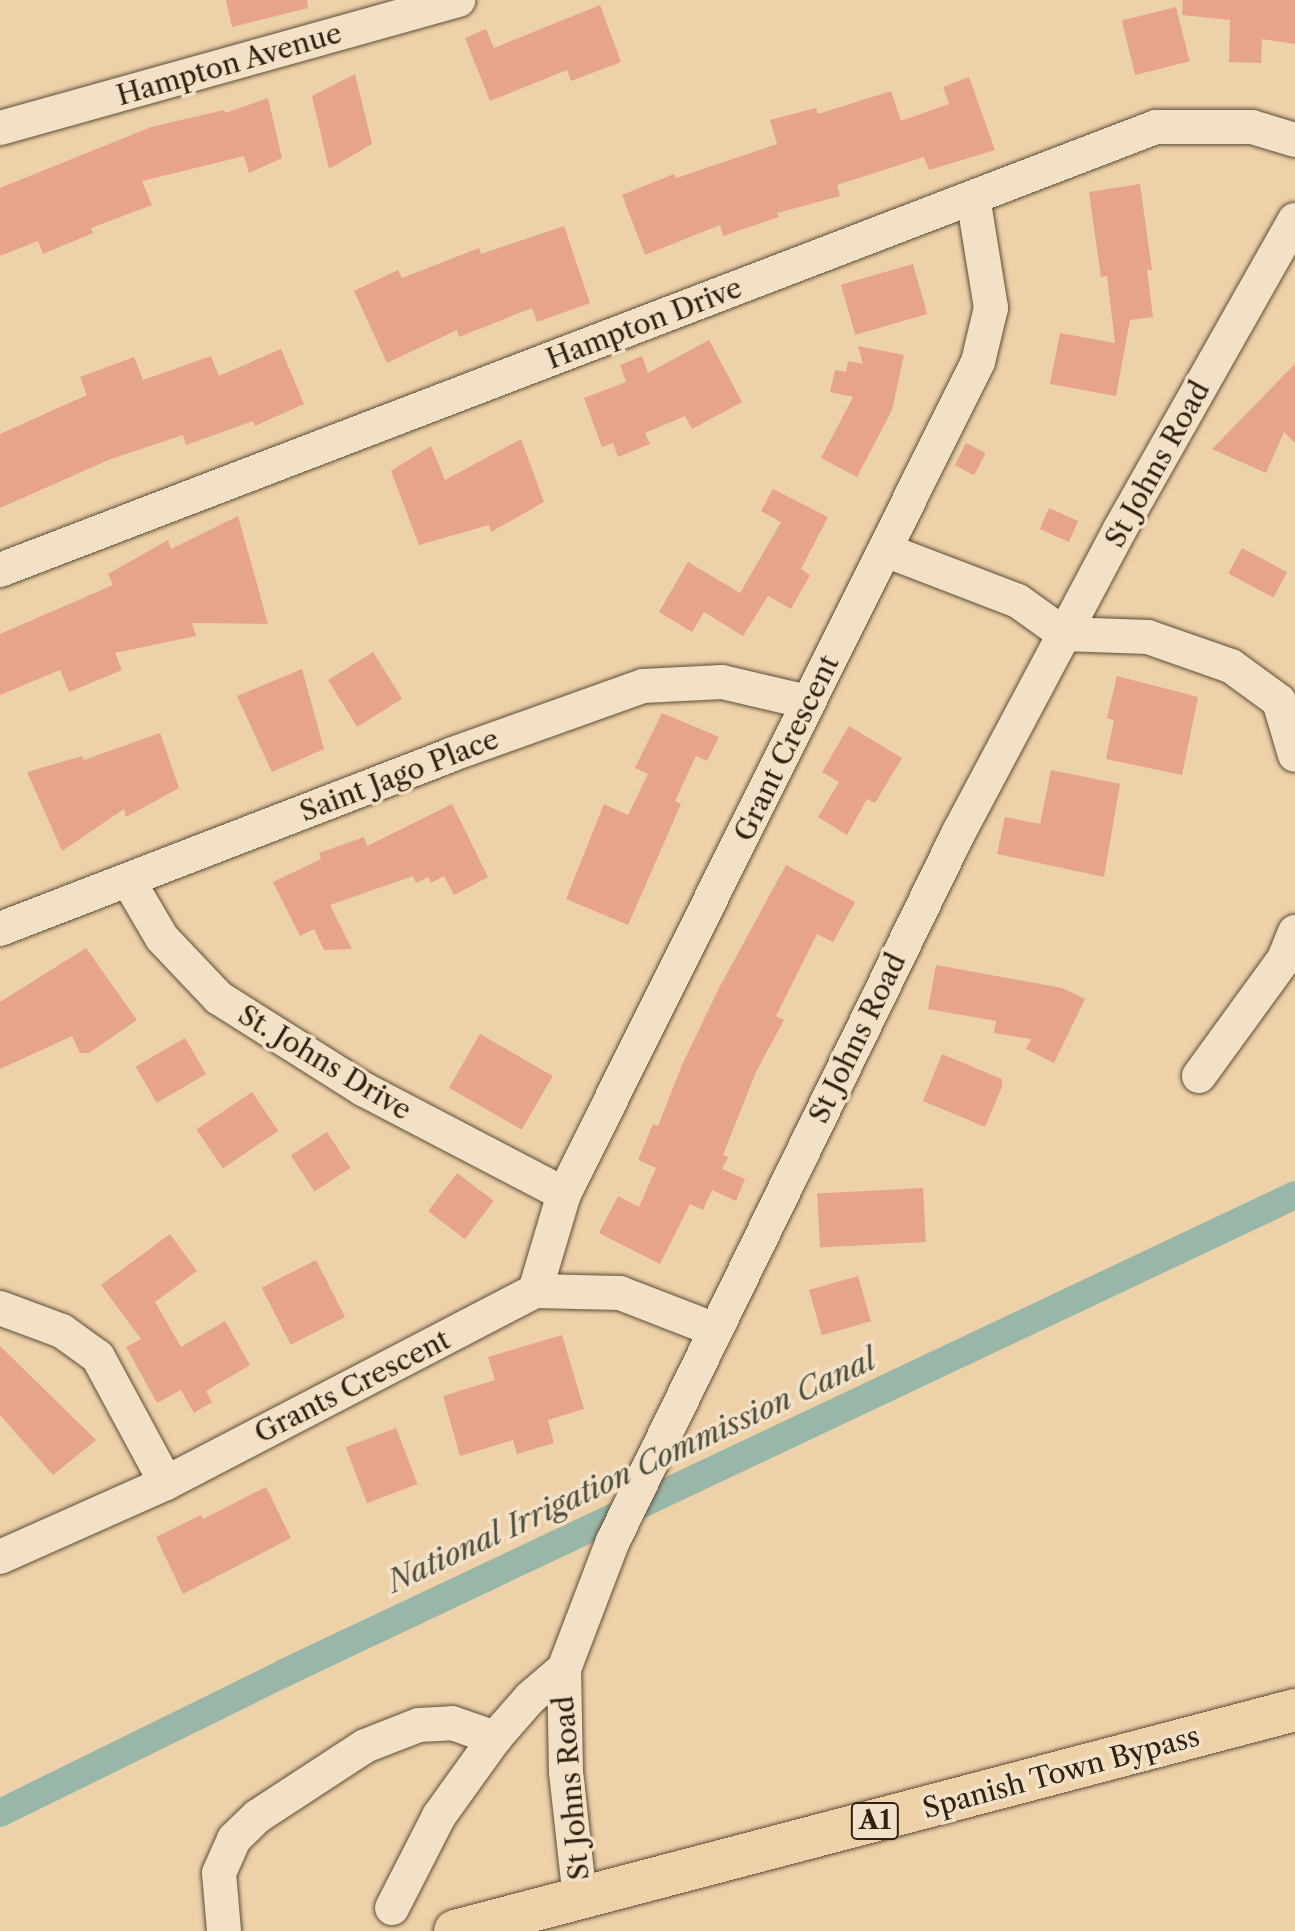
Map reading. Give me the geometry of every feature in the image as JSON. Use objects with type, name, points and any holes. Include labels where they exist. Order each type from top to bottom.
[{"type":"main road","name":"Spanish Town Bypass","points":[[455,1931],[1295,1710]]},
{"type":"street","name":"Hampton Avenue","points":[[0,128],[458,0]]},
{"type":"street","name":"Hampton Drive","points":[[0,570],[1156,127],[1252,127],[1295,140]]},
{"type":"street","name":"Grant Crescent","points":[[535,1291],[564,1194],[978,362],[991,308],[973,197]]},
{"type":"street","name":"St Johns Road","points":[[580,1899],[566,1772],[564,1669],[613,1541],[713,1329],[959,832],[1064,634],[1295,220]]},
{"type":"street","points":[[885,550],[1018,601],[1064,634],[1148,637],[1231,666],[1279,701],[1295,755]]},
{"type":"street","name":"Saint Jago Place","points":[[0,929],[450,755],[643,686],[722,682],[808,702]]},
{"type":"street","name":"St. Johns Drive","points":[[128,880],[162,938],[219,998],[363,1089],[564,1194]]},
{"type":"street","points":[[1199,1076],[1284,959],[1295,932]]},
{"type":"street","name":"Grants Crescent","points":[[0,1557],[166,1483],[535,1291],[620,1293],[713,1329]]},
{"type":"street","points":[[0,1308],[62,1331],[98,1357],[166,1483]]},
{"type":"street","points":[[392,1908],[439,1816],[495,1738],[530,1698],[564,1669]]},
{"type":"street","points":[[224,1931],[219,1873],[234,1839],[258,1816],[365,1746],[419,1725],[452,1723],[495,1738]]},
{"type":"building","points":[[226,0],[307,0],[308,8],[232,27]]},
{"type":"building","points":[[1183,0],[1295,0],[1295,44],[1262,39],[1261,63],[1229,62],[1230,20],[1182,15]]},
{"type":"building","points":[[600,5],[621,62],[571,81],[567,70],[490,101],[465,38],[486,29],[494,48]]},
{"type":"building","points":[[1176,7],[1190,61],[1135,75],[1122,21]]},
{"type":"building","points":[[355,74],[372,144],[329,169],[312,96]]},
{"type":"building","points":[[969,77],[995,150],[929,170],[924,157],[837,185],[840,196],[777,213],[779,217],[723,236],[720,225],[645,255],[622,195],[674,174],[676,178],[777,144],[770,120],[816,108],[818,114],[891,91],[901,121],[949,104],[943,87]]},
{"type":"building","points":[[268,98],[282,158],[249,173],[244,156],[142,181],[152,205],[91,228],[93,233],[43,254],[38,241],[0,256],[0,188],[151,127],[224,110],[225,113]]},
{"type":"building","points":[[1140,184],[1152,270],[1147,270],[1153,317],[1130,320],[1116,396],[1050,384],[1060,333],[1115,343],[1107,276],[1101,277],[1089,192]]},
{"type":"building","points":[[564,226],[590,303],[537,322],[532,308],[459,337],[457,330],[387,363],[354,291],[398,270],[402,278],[479,248],[481,254]]},
{"type":"building","points":[[913,264],[927,314],[855,335],[841,285]]},
{"type":"building","points":[[709,340],[742,402],[692,429],[685,416],[645,433],[650,444],[618,457],[613,443],[602,447],[584,398],[626,382],[620,365],[642,356],[648,373]]},
{"type":"building","points":[[858,346],[904,355],[892,410],[857,477],[821,458],[853,397],[830,392],[835,370],[846,372],[848,361],[863,364]]},
{"type":"building","points":[[281,349],[304,404],[255,426],[253,421],[186,445],[183,435],[111,459],[0,508],[0,434],[87,395],[80,377],[134,357],[143,380],[211,356],[219,376]]},
{"type":"building","points":[[1295,364],[1295,443],[1284,432],[1266,473],[1212,449]]},
{"type":"building","points":[[521,439],[544,502],[491,532],[489,525],[419,545],[391,471],[431,446],[445,480]]},
{"type":"building","points":[[966,443],[986,453],[974,475],[955,465]]},
{"type":"building","points":[[773,489],[828,517],[801,569],[810,575],[791,609],[768,596],[743,636],[704,612],[692,632],[659,612],[688,562],[740,593],[781,522],[761,511]]},
{"type":"building","points":[[1049,508],[1078,521],[1069,542],[1040,529]]},
{"type":"building","points":[[238,516],[268,624],[192,623],[196,636],[115,653],[122,670],[69,692],[60,670],[0,695],[0,634],[113,585],[108,574],[168,540],[171,549]]},
{"type":"building","points":[[1242,548],[1287,572],[1273,598],[1228,574]]},
{"type":"building","points":[[373,652],[402,699],[357,727],[328,680]]},
{"type":"building","points":[[302,669],[324,749],[272,772],[237,696]]},
{"type":"building","points":[[1117,676],[1198,697],[1182,775],[1106,759],[1114,720],[1107,718]]},
{"type":"building","points":[[662,713],[719,737],[707,761],[696,756],[675,801],[681,804],[628,925],[566,899],[604,804],[628,815],[648,774],[635,768]]},
{"type":"building","points":[[849,726],[902,758],[875,803],[867,799],[847,835],[818,817],[839,782],[822,772]]},
{"type":"building","points":[[160,733],[179,788],[126,817],[124,809],[62,851],[27,772],[82,756],[84,760]]},
{"type":"building","points":[[1051,770],[1120,784],[1104,877],[997,854],[1005,817],[1040,824]]},
{"type":"building","points":[[452,804],[488,877],[454,895],[444,876],[431,883],[428,877],[416,883],[413,876],[330,905],[352,949],[324,950],[314,929],[300,936],[273,882],[321,859],[319,853],[364,837],[367,846]]},
{"type":"building","points":[[786,865],[855,902],[833,942],[817,934],[776,1016],[784,1020],[756,1072],[723,1155],[728,1157],[722,1169],[745,1179],[736,1201],[712,1190],[703,1210],[690,1204],[660,1264],[599,1233],[618,1196],[639,1207],[656,1168],[638,1160],[653,1124],[658,1126],[682,1065],[719,988]]},
{"type":"building","points":[[86,948],[137,1020],[89,1053],[80,1053],[72,1036],[0,1069],[0,1002]]},
{"type":"building","points":[[936,965],[1062,988],[1085,999],[1054,1063],[1026,1049],[1031,1039],[994,1033],[996,1021],[928,1009]]},
{"type":"building","points":[[480,1034],[553,1076],[522,1130],[449,1088]]},
{"type":"building","points":[[185,1038],[206,1074],[157,1103],[136,1066]]},
{"type":"building","points":[[942,1054],[1002,1079],[1002,1087],[985,1127],[923,1101]]},
{"type":"building","points":[[252,1092],[278,1131],[223,1168],[196,1129]]},
{"type":"building","points":[[327,1132],[350,1168],[314,1191],[291,1155]]},
{"type":"building","points":[[457,1173],[494,1201],[465,1239],[428,1211]]},
{"type":"building","points":[[923,1188],[926,1242],[820,1247],[817,1194]]},
{"type":"building","points":[[170,1234],[197,1271],[155,1302],[181,1347],[225,1321],[250,1365],[206,1391],[212,1402],[194,1413],[181,1390],[157,1403],[126,1347],[141,1339],[101,1285]]},
{"type":"building","points":[[316,1260],[345,1317],[291,1345],[262,1288]]},
{"type":"building","points":[[858,1276],[871,1321],[822,1335],[809,1290]]},
{"type":"building","points":[[562,1335],[584,1409],[548,1420],[554,1443],[517,1454],[513,1440],[460,1456],[443,1396],[495,1380],[488,1357]]},
{"type":"building","points":[[0,1346],[96,1440],[53,1475],[0,1415]]},
{"type":"building","points":[[396,1428],[418,1484],[367,1503],[346,1447]]},
{"type":"building","points":[[266,1487],[291,1538],[183,1594],[156,1537],[201,1515],[203,1519]]},
{"type":"waterway","name":"National Irrigation Commission Canal","points":[[0,1813],[284,1673],[1295,1195]]}]
